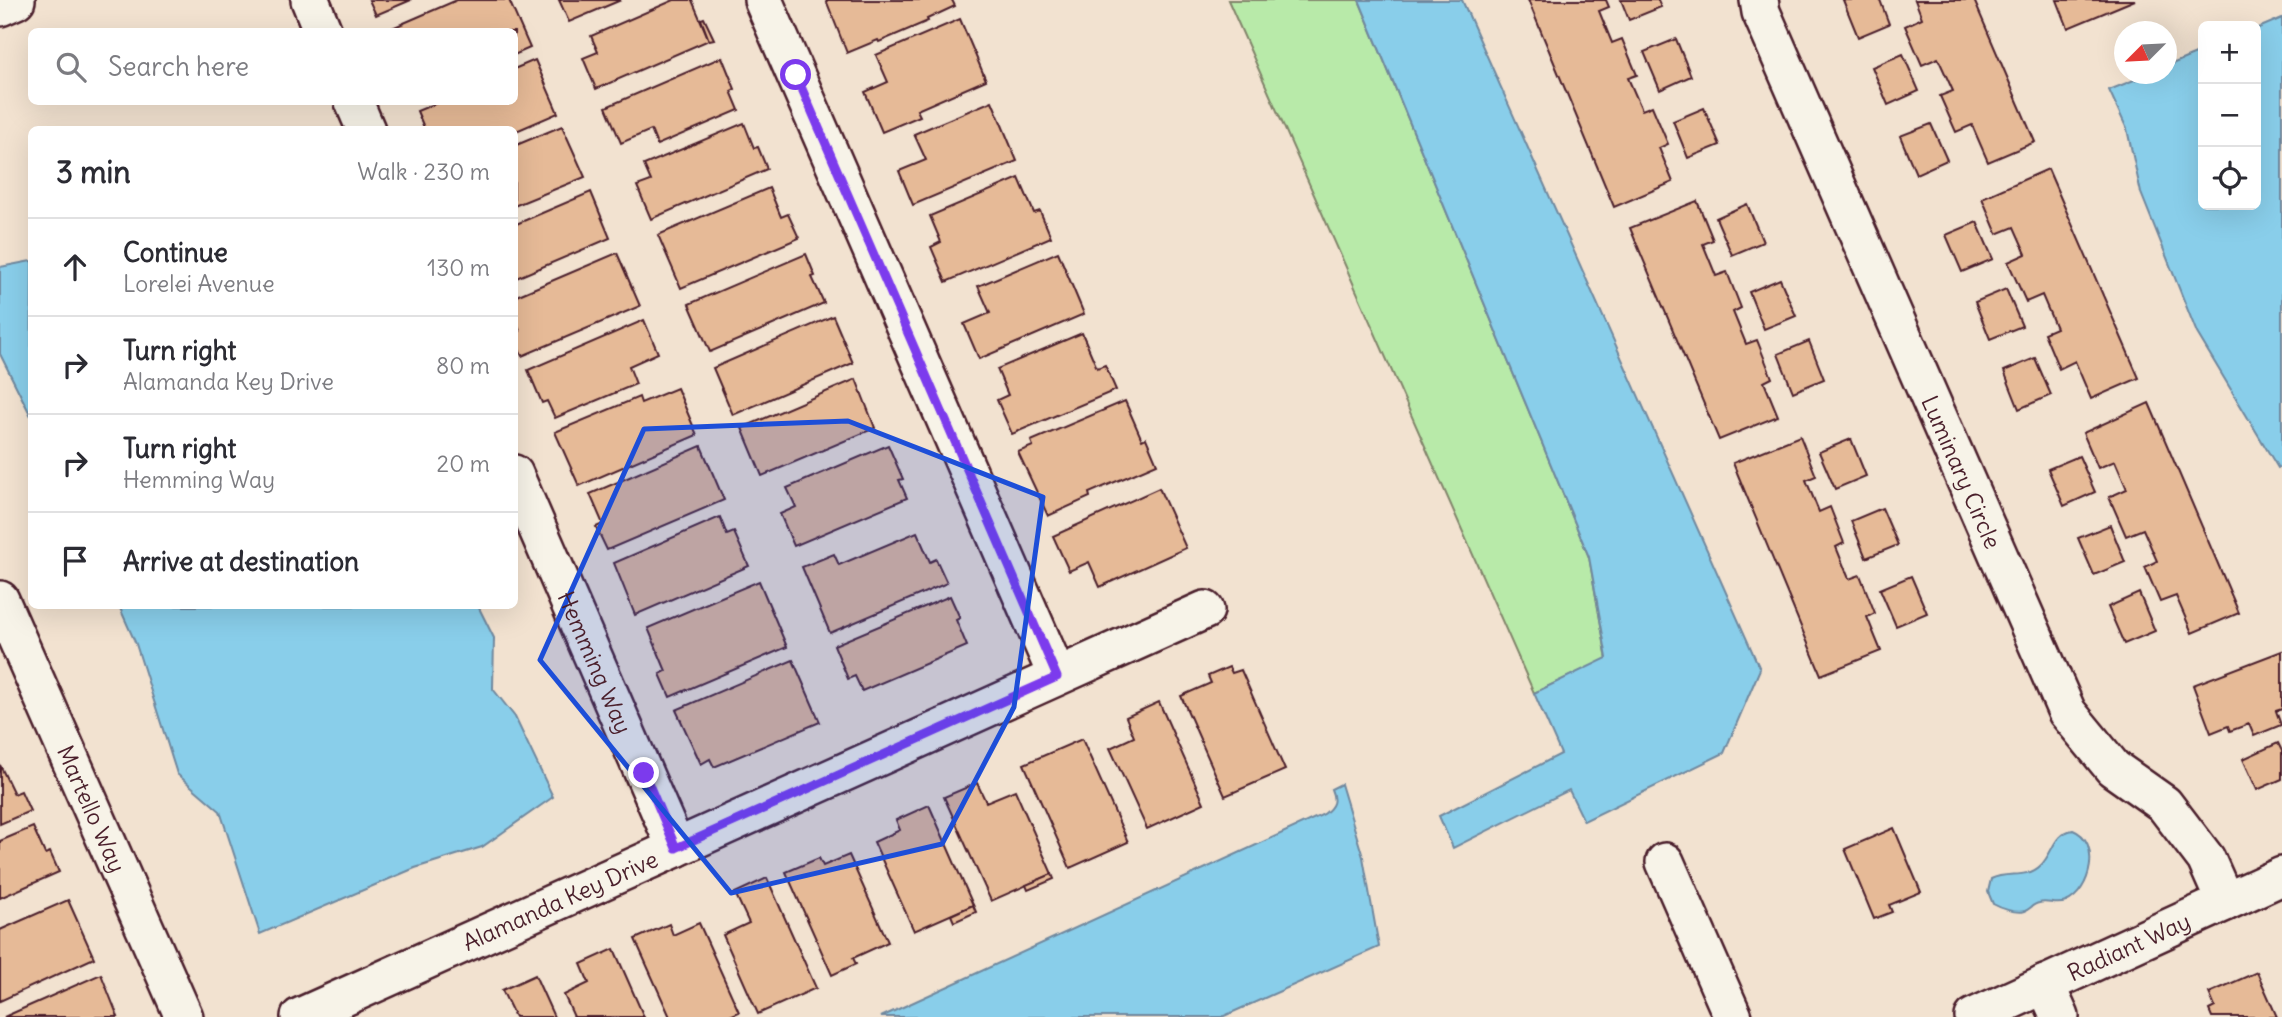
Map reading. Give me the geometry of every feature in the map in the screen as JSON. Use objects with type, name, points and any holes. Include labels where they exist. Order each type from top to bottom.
[{"type":"street","points":[[0,7],[16,0]]},
{"type":"street","points":[[310,0],[321,28]]},
{"type":"street","points":[[763,0],[1057,677]]},
{"type":"street","name":"Luminary Circle","points":[[1759,0],[1761,12],[2067,712],[2113,768],[2164,804],[2206,859],[2225,902]]},
{"type":"street","points":[[355,105],[364,126]]},
{"type":"street","name":"Hemming Way","points":[[518,483],[676,848]]},
{"type":"street","name":"Martello Way","points":[[0,600],[184,1017]]},
{"type":"street","name":"Alamanda Key Drive","points":[[300,1017],[1205,610]]},
{"type":"street","points":[[1665,862],[1734,1017]]},
{"type":"street","name":"Radiant Way","points":[[1974,1017],[2282,876]]},
{"type":"street","points":[[2045,984],[2060,1017]]},
{"type":"highlighted area","points":[[848,421],[1043,497],[1014,707],[942,844],[731,893],[540,660],[644,429]]},
{"type":"green space","points":[[1228,0],[1359,0],[1589,557],[1607,659],[1534,693]]},
{"type":"water","points":[[1359,0],[1462,0],[1760,669],[1724,753],[1584,821],[1569,790],[1453,848],[1439,816],[1561,754],[1534,693],[1607,658],[1589,557]]},
{"type":"water","points":[[2282,18],[2282,466],[2278,468],[2197,333],[2141,193],[2127,129],[2109,90],[2124,84],[2177,84],[2177,62],[2198,53],[2198,210],[2261,210],[2261,27]]},
{"type":"water","points":[[28,262],[28,410],[0,354],[0,267]]},
{"type":"water","points":[[120,609],[480,609],[494,638],[493,689],[515,717],[553,797],[482,847],[415,868],[260,934],[220,811],[177,774],[136,644]]},
{"type":"water","points":[[1341,784],[1363,857],[1379,947],[1222,1017],[881,1017],[1324,814],[1333,803],[1331,789]]},
{"type":"water","points":[[2073,830],[2088,844],[2090,855],[2087,878],[2075,896],[2066,902],[2045,902],[2021,912],[1993,904],[1988,892],[1991,879],[2035,870],[2045,861],[2061,835]]},
{"type":"building","points":[[369,0],[411,0],[376,15]]},
{"type":"building","points":[[457,0],[509,0],[530,48],[518,53],[518,28],[392,28]]},
{"type":"building","points":[[559,0],[621,0],[569,22]]},
{"type":"building","points":[[674,0],[692,0],[709,40],[596,89],[583,58],[598,52],[591,36]]},
{"type":"building","points":[[826,0],[952,0],[955,6],[927,19],[928,21],[847,53]]},
{"type":"building","points":[[1528,0],[1606,0],[1609,7],[1599,11],[1612,43],[1622,39],[1637,75],[1628,78],[1642,110],[1652,106],[1668,144],[1659,148],[1673,182],[1614,207]]},
{"type":"building","points":[[1621,0],[1658,0],[1661,7],[1629,20]]},
{"type":"building","points":[[1843,0],[1880,0],[1889,24],[1858,37]]},
{"type":"building","points":[[1915,0],[1974,0],[2035,142],[1988,162],[1972,125],[1956,132],[1940,96],[1953,91],[1938,58],[1922,65],[1905,26],[1922,18]]},
{"type":"building","points":[[2057,0],[2135,0],[2068,28]]},
{"type":"building","points":[[704,18],[714,39],[709,40],[701,19]]},
{"type":"building","points":[[960,19],[986,80],[917,110],[920,116],[882,132],[865,92],[888,82],[876,55]]},
{"type":"building","points":[[1676,39],[1691,76],[1660,90],[1644,52]]},
{"type":"building","points":[[1903,54],[1919,91],[1888,105],[1872,67]]},
{"type":"building","points":[[722,57],[735,89],[731,91],[739,110],[657,145],[651,130],[621,143],[606,107]]},
{"type":"building","points":[[535,60],[558,113],[518,130],[518,126],[423,126],[417,111],[432,105],[518,105],[518,67]]},
{"type":"building","points":[[992,101],[1017,161],[913,205],[899,171],[926,160],[914,134]]},
{"type":"building","points":[[1704,108],[1720,145],[1688,158],[1673,121]]},
{"type":"building","points":[[744,123],[754,148],[758,147],[767,169],[651,219],[637,186],[651,181],[644,165]]},
{"type":"building","points":[[1931,124],[1947,160],[1916,174],[1900,136]]},
{"type":"building","points":[[562,126],[585,177],[518,204],[518,144]]},
{"type":"building","points":[[2048,169],[2139,378],[2091,399],[2075,361],[2059,369],[2044,333],[2056,328],[2042,295],[2026,302],[2008,262],[2026,254],[2014,227],[1997,234],[1982,198]]},
{"type":"building","points":[[1019,178],[1034,213],[1040,211],[1051,237],[946,282],[931,247],[941,242],[930,216]]},
{"type":"building","points":[[769,188],[781,217],[788,214],[799,238],[681,288],[658,235]]},
{"type":"building","points":[[591,192],[610,238],[518,277],[518,223]]},
{"type":"building","points":[[1697,201],[1713,240],[1703,244],[1716,276],[1727,272],[1741,308],[1733,312],[1746,344],[1757,340],[1772,378],[1764,382],[1778,416],[1719,440],[1630,228]]},
{"type":"building","points":[[1747,204],[1763,242],[1732,255],[1716,218]]},
{"type":"building","points":[[1977,222],[1993,259],[1962,272],[1946,235]]},
{"type":"building","points":[[1058,252],[1084,314],[979,359],[964,324],[990,313],[978,286]]},
{"type":"building","points":[[617,253],[640,306],[522,356],[518,348],[518,295]]},
{"type":"building","points":[[806,254],[815,276],[812,277],[824,303],[710,352],[689,304]]},
{"type":"building","points":[[1780,279],[1796,316],[1764,329],[1749,292]]},
{"type":"building","points":[[2006,289],[2022,326],[1990,339],[1975,302]]},
{"type":"building","points":[[833,316],[853,363],[733,415],[713,368]]},
{"type":"building","points":[[644,320],[658,353],[629,366],[636,384],[555,418],[547,401],[542,403],[528,370]]},
{"type":"building","points":[[1082,333],[1097,368],[1105,365],[1116,390],[1012,434],[997,400],[1008,395],[997,369]]},
{"type":"building","points":[[1809,341],[1824,379],[1793,392],[1778,354]]},
{"type":"building","points":[[2035,358],[2051,395],[2019,409],[2004,371]]},
{"type":"building","points":[[856,379],[875,428],[762,476],[742,428]]},
{"type":"building","points":[[677,388],[697,435],[579,486],[555,432],[639,397],[641,403]]},
{"type":"building","points":[[1125,401],[1142,440],[1146,438],[1157,464],[1089,493],[1090,497],[1048,516],[1018,452],[1033,446],[1031,441]]},
{"type":"building","points":[[2149,403],[2239,613],[2192,633],[2176,596],[2160,602],[2145,567],[2157,561],[2143,529],[2126,536],[2109,497],[2127,489],[2115,461],[2098,468],[2083,433]]},
{"type":"building","points":[[1800,436],[1816,476],[1806,480],[1819,512],[1830,507],[1844,543],[1836,547],[1849,579],[1860,575],[1875,613],[1867,617],[1881,651],[1821,675],[1733,463]]},
{"type":"building","points":[[1851,439],[1866,476],[1835,489],[1819,452]]},
{"type":"building","points":[[888,445],[903,479],[899,480],[907,498],[794,546],[780,514],[796,507],[787,488]]},
{"type":"building","points":[[701,446],[724,500],[607,550],[596,527],[603,524],[590,494]]},
{"type":"building","points":[[2079,456],[2095,492],[2064,506],[2048,469]]},
{"type":"building","points":[[1159,488],[1186,548],[1100,587],[1089,562],[1069,571],[1053,536]]},
{"type":"building","points":[[1882,508],[1898,545],[1866,558],[1851,521]]},
{"type":"building","points":[[720,517],[727,535],[734,532],[749,566],[635,615],[614,563]]},
{"type":"building","points":[[2110,525],[2125,562],[2094,575],[2078,538]]},
{"type":"building","points":[[917,532],[930,562],[936,559],[947,583],[830,633],[802,567],[834,554],[839,565]]},
{"type":"building","points":[[1911,576],[1927,613],[1896,626],[1880,589]]},
{"type":"building","points":[[759,581],[787,647],[670,697],[660,674],[666,671],[648,628]]},
{"type":"building","points":[[2139,593],[2155,631],[2124,644],[2108,607]]},
{"type":"building","points":[[950,596],[960,618],[956,620],[967,646],[862,691],[855,676],[848,679],[834,645]]},
{"type":"building","points":[[2282,651],[2282,709],[2276,711],[2281,725],[2254,736],[2249,724],[2230,731],[2228,726],[2211,733],[2193,685]]},
{"type":"building","points":[[793,660],[820,722],[714,767],[710,759],[701,764],[676,710]]},
{"type":"building","points":[[1229,667],[1232,673],[1241,670],[1285,770],[1225,796],[1181,696],[1211,683],[1208,676]]},
{"type":"building","points":[[1159,702],[1204,803],[1147,829],[1110,748],[1134,737],[1126,717]]},
{"type":"building","points":[[1082,739],[1128,842],[1070,868],[1024,764]]},
{"type":"building","points":[[2278,743],[2282,751],[2282,779],[2257,790],[2243,759]]},
{"type":"building","points":[[0,765],[14,794],[21,791],[30,811],[0,824]]},
{"type":"building","points":[[977,783],[986,802],[1015,790],[1052,874],[991,901],[944,797]]},
{"type":"building","points":[[929,805],[973,905],[914,931],[874,842],[900,830],[896,820]]},
{"type":"building","points":[[33,827],[45,854],[50,852],[59,872],[0,898],[0,841]]},
{"type":"building","points":[[1894,828],[1921,892],[1889,905],[1892,912],[1874,919],[1845,849]]},
{"type":"building","points":[[849,855],[888,942],[853,958],[856,964],[832,975],[786,872],[819,858],[823,866]]},
{"type":"building","points":[[1052,874],[1054,879],[1028,890],[1026,885]]},
{"type":"building","points":[[767,878],[816,988],[758,1014],[723,935],[749,923],[735,893]]},
{"type":"building","points":[[68,900],[94,958],[0,1001],[0,930]]},
{"type":"building","points":[[973,905],[976,912],[954,922],[951,915]]},
{"type":"building","points":[[699,923],[739,1012],[728,1017],[670,1017],[635,939],[669,924],[673,935]]},
{"type":"building","points":[[614,949],[644,1017],[574,1017],[564,995],[589,983],[581,964]]},
{"type":"building","points":[[2257,972],[2277,1017],[2212,1017],[2209,1010],[2215,1007],[2209,993]]},
{"type":"building","points":[[101,974],[118,1017],[4,1017]]},
{"type":"building","points":[[535,975],[554,1017],[515,1017],[502,990]]},
{"type":"route","points":[[644,773],[676,848],[1057,677],[796,75]]}]
